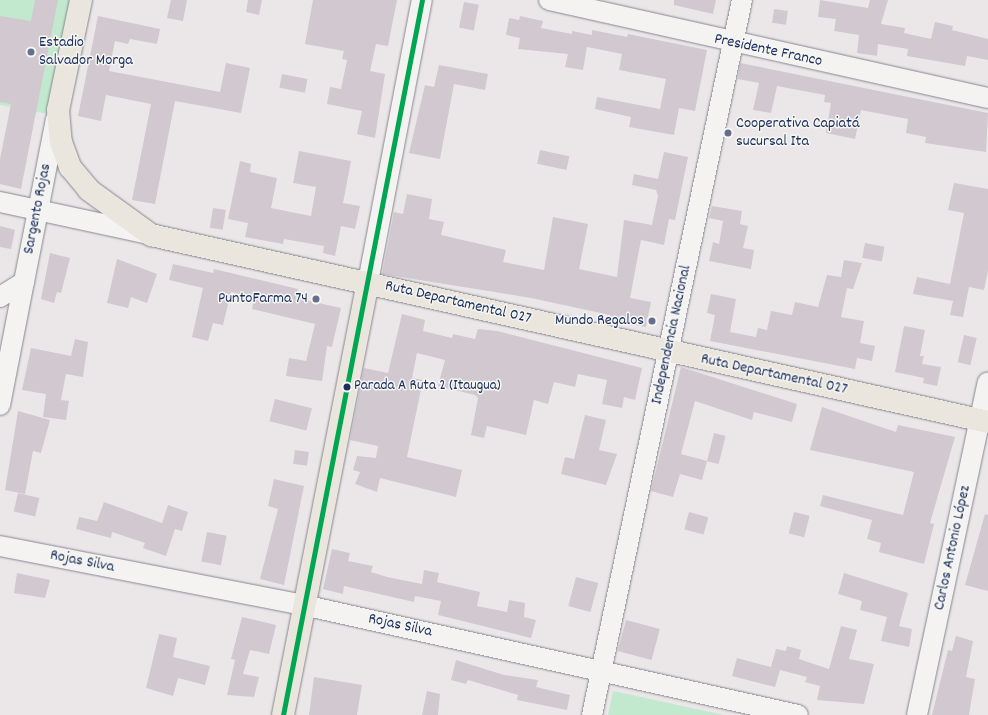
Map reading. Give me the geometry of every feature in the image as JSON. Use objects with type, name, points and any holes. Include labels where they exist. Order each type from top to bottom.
[{"type":"main road","name":"Ruta Departamental 027","points":[[81,0],[58,110],[61,142],[70,167],[89,190],[151,234],[368,282],[669,352],[984,421]]},
{"type":"main road","points":[[283,715],[303,605],[368,282]]},
{"type":"street","points":[[368,282],[422,0]]},
{"type":"street","name":"Presidente Franco","points":[[549,0],[733,44],[988,98]]},
{"type":"street","name":"Independencia Nacional","points":[[592,715],[742,0]]},
{"type":"street","name":"Sargento Rojas","points":[[0,405],[58,110]]},
{"type":"street","points":[[0,202],[151,234]]},
{"type":"street","points":[[0,297],[24,282]]},
{"type":"street","name":"Carlos Antonio López","points":[[917,715],[984,421],[988,382]]},
{"type":"street","name":"Rojas Silva","points":[[0,546],[303,605],[602,670],[798,715]]},
{"type":"green space","name":"Estadio Salvador Morga","points":[[0,0],[73,0],[48,114],[0,105]]},
{"type":"green space","points":[[613,691],[724,715],[608,715]]},
{"type":"building","name":"Estadio Salvador Morga","points":[[35,0],[58,0],[21,189],[0,184],[0,159],[11,104],[0,102],[0,16],[31,21]]},
{"type":"building","points":[[171,0],[187,0],[183,21],[167,18]]},
{"type":"building","points":[[248,0],[262,0],[259,15],[246,12]]},
{"type":"building","points":[[313,0],[397,0],[388,46],[376,44],[370,71],[385,74],[375,138],[357,134],[362,111],[327,104],[330,87],[341,89],[347,60],[342,59],[344,51],[305,44]]},
{"type":"building","points":[[674,0],[716,0],[713,14],[674,5]]},
{"type":"building","points":[[820,0],[868,8],[870,0],[888,0],[881,24],[905,28],[904,33],[931,39],[935,22],[953,26],[952,30],[988,39],[988,60],[967,56],[965,66],[907,56],[908,49],[878,44],[877,56],[857,53],[859,35],[834,31],[836,19],[818,17]]},
{"type":"building","points":[[464,2],[479,5],[474,30],[459,28]]},
{"type":"building","points":[[774,9],[788,11],[786,25],[772,23]]},
{"type":"building","points":[[98,16],[160,29],[157,44],[130,39],[128,44],[115,41],[109,71],[220,92],[226,63],[250,68],[241,113],[175,101],[155,204],[132,200],[151,104],[106,95],[101,121],[78,116]]},
{"type":"building","points":[[520,16],[543,21],[541,28],[572,34],[572,31],[592,35],[592,30],[627,37],[628,34],[707,50],[695,111],[679,108],[674,135],[629,127],[631,117],[595,109],[597,97],[660,109],[666,79],[619,70],[622,54],[587,47],[583,70],[565,67],[568,54],[518,49],[520,38],[506,35],[509,18],[519,20]]},
{"type":"building","points":[[740,63],[988,113],[986,152],[925,143],[926,137],[906,133],[908,119],[861,110],[855,139],[826,133],[831,103],[824,102],[825,95],[777,86],[771,113],[753,110],[759,83],[738,79]]},
{"type":"building","points":[[439,65],[488,74],[485,90],[454,84],[440,159],[409,153],[425,85],[434,87]]},
{"type":"building","points":[[282,74],[308,79],[305,93],[279,88]]},
{"type":"building","points":[[540,150],[569,156],[566,170],[537,164]]},
{"type":"building","points":[[299,151],[351,161],[343,203],[360,206],[355,229],[341,226],[335,256],[323,253],[324,246],[284,239],[283,244],[245,237],[248,223],[228,219],[240,161],[251,164],[250,172],[277,178],[271,208],[311,216],[316,187],[293,183]]},
{"type":"building","points":[[664,152],[688,157],[675,220],[669,219],[664,245],[641,240],[630,298],[651,302],[646,327],[609,320],[610,315],[531,298],[382,274],[394,212],[403,214],[407,194],[432,199],[429,219],[444,222],[441,235],[506,250],[503,262],[544,270],[553,217],[588,224],[579,269],[617,277],[624,220],[652,225],[658,196],[656,190],[632,185],[634,174],[658,179]]},
{"type":"building","points":[[954,183],[988,189],[988,271],[984,290],[969,287],[963,317],[950,315],[953,301],[913,294],[917,277],[950,284],[964,213],[948,210]]},
{"type":"building","points":[[712,206],[742,211],[740,224],[748,226],[743,248],[754,250],[751,269],[709,261],[713,242],[719,244],[723,221],[709,218]]},
{"type":"building","points":[[213,208],[226,210],[223,230],[210,228]]},
{"type":"building","points":[[0,226],[15,230],[11,249],[0,247]]},
{"type":"building","points":[[865,243],[885,247],[882,262],[862,258]]},
{"type":"building","points":[[50,253],[70,258],[61,293],[57,292],[54,303],[41,299]]},
{"type":"building","points":[[117,259],[157,274],[147,303],[131,297],[128,308],[107,303]]},
{"type":"building","points":[[844,260],[862,263],[853,289],[847,288],[841,317],[864,321],[860,343],[875,346],[872,361],[857,358],[855,369],[710,341],[715,315],[707,313],[711,294],[736,299],[730,332],[756,337],[758,328],[767,330],[771,311],[792,315],[795,302],[818,307],[827,275],[841,277]]},
{"type":"building","points":[[173,264],[213,273],[214,269],[298,289],[296,298],[341,308],[332,347],[327,346],[322,381],[286,376],[289,358],[306,361],[315,324],[252,309],[254,298],[231,292],[223,325],[213,323],[208,341],[192,337],[203,288],[169,280]]},
{"type":"building","points":[[402,314],[425,320],[423,331],[452,338],[453,334],[475,339],[478,329],[497,331],[642,368],[635,400],[624,397],[622,408],[602,404],[607,380],[578,374],[575,387],[554,382],[548,404],[534,400],[526,435],[487,426],[484,438],[471,435],[478,398],[475,395],[438,386],[445,360],[417,353],[412,378],[423,380],[407,457],[462,470],[456,497],[380,478],[377,492],[355,484],[360,472],[353,470],[357,456],[376,458],[378,446],[350,440],[364,368],[388,373]]},
{"type":"building","points":[[904,326],[925,330],[920,356],[924,356],[922,364],[941,367],[937,386],[923,383],[924,378],[895,372]]},
{"type":"building","points":[[964,335],[977,338],[970,365],[958,362]]},
{"type":"building","points":[[75,339],[88,342],[83,377],[66,374],[61,400],[69,401],[66,420],[43,417],[46,394],[22,390],[31,348],[71,356]]},
{"type":"building","points":[[681,367],[797,404],[792,422],[754,412],[752,420],[695,401],[681,454],[707,461],[702,480],[680,474],[673,497],[651,491]]},
{"type":"building","points":[[275,399],[312,408],[306,431],[269,421]]},
{"type":"building","points":[[822,407],[896,432],[898,425],[955,437],[930,523],[934,524],[924,564],[879,552],[881,543],[867,539],[872,520],[820,506],[823,495],[903,515],[914,472],[810,450]]},
{"type":"building","points":[[18,411],[50,420],[41,453],[33,451],[25,494],[5,490]]},
{"type":"building","points":[[585,415],[606,420],[599,450],[617,454],[606,485],[561,474],[565,457],[574,459]]},
{"type":"building","points":[[714,433],[726,436],[719,464],[707,461]]},
{"type":"building","points":[[295,450],[309,452],[307,466],[293,464]]},
{"type":"building","points":[[274,479],[304,486],[284,585],[260,579],[278,509],[268,506]]},
{"type":"building","points":[[18,493],[39,498],[35,516],[14,512]]},
{"type":"building","points":[[104,502],[162,523],[168,505],[188,512],[182,531],[175,529],[166,556],[143,548],[145,543],[112,532],[111,538],[76,529],[79,517],[97,521]]},
{"type":"building","points":[[689,512],[708,517],[704,535],[684,529]]},
{"type":"building","points":[[794,512],[810,516],[804,537],[789,533]]},
{"type":"building","points":[[985,514],[988,515],[988,591],[965,585]]},
{"type":"building","points":[[207,532],[227,536],[221,565],[201,561]]},
{"type":"building","points":[[332,549],[350,553],[348,561],[373,566],[371,572],[387,577],[422,584],[424,570],[439,573],[437,582],[480,592],[477,606],[507,612],[509,600],[525,603],[524,617],[536,620],[531,638],[438,615],[441,601],[415,596],[414,602],[344,586],[343,594],[323,589]]},
{"type":"building","points":[[17,573],[50,580],[45,598],[14,593]]},
{"type":"building","points":[[844,573],[908,593],[899,626],[912,629],[909,647],[881,641],[887,617],[860,610],[862,601],[838,594]]},
{"type":"building","points":[[576,577],[598,583],[590,612],[568,606]]},
{"type":"building","points":[[242,617],[276,625],[269,654],[250,650],[243,674],[259,677],[254,697],[227,695],[235,660],[231,659]]},
{"type":"building","points":[[626,620],[660,629],[652,660],[618,651]]},
{"type":"building","points":[[841,626],[857,630],[849,659],[874,664],[864,704],[817,700],[820,686],[805,682],[807,677],[780,670],[775,687],[732,676],[737,658],[771,667],[776,649],[786,651],[787,646],[801,650],[799,659],[829,669]]},
{"type":"building","points":[[159,634],[177,638],[173,657],[210,666],[205,685],[178,678],[173,696],[146,688]]},
{"type":"building","points":[[956,636],[973,641],[966,677],[975,679],[969,715],[932,715],[948,650],[952,651]]},
{"type":"building","points":[[456,660],[504,675],[538,680],[536,687],[570,695],[567,710],[517,700],[518,695],[468,680],[466,684],[451,680]]},
{"type":"building","points":[[314,677],[362,685],[357,715],[309,715]]},
{"type":"building","points":[[427,691],[440,694],[438,715],[422,715]]},
{"type":"transit line","points":[[283,715],[422,0]]},
{"type":"place","name":"Estadio Salvador Morga","points":[[31,52]]},
{"type":"place","name":"Cooperativa Capiatá sucursal Ita","points":[[728,133]]},
{"type":"place","name":"PuntoFarma 74","points":[[316,299]]},
{"type":"place","name":"Mundo Regalos","points":[[652,321]]},
{"type":"place","name":"Parada A Ruta 2 (Itaugua)","points":[[347,387]]}]
